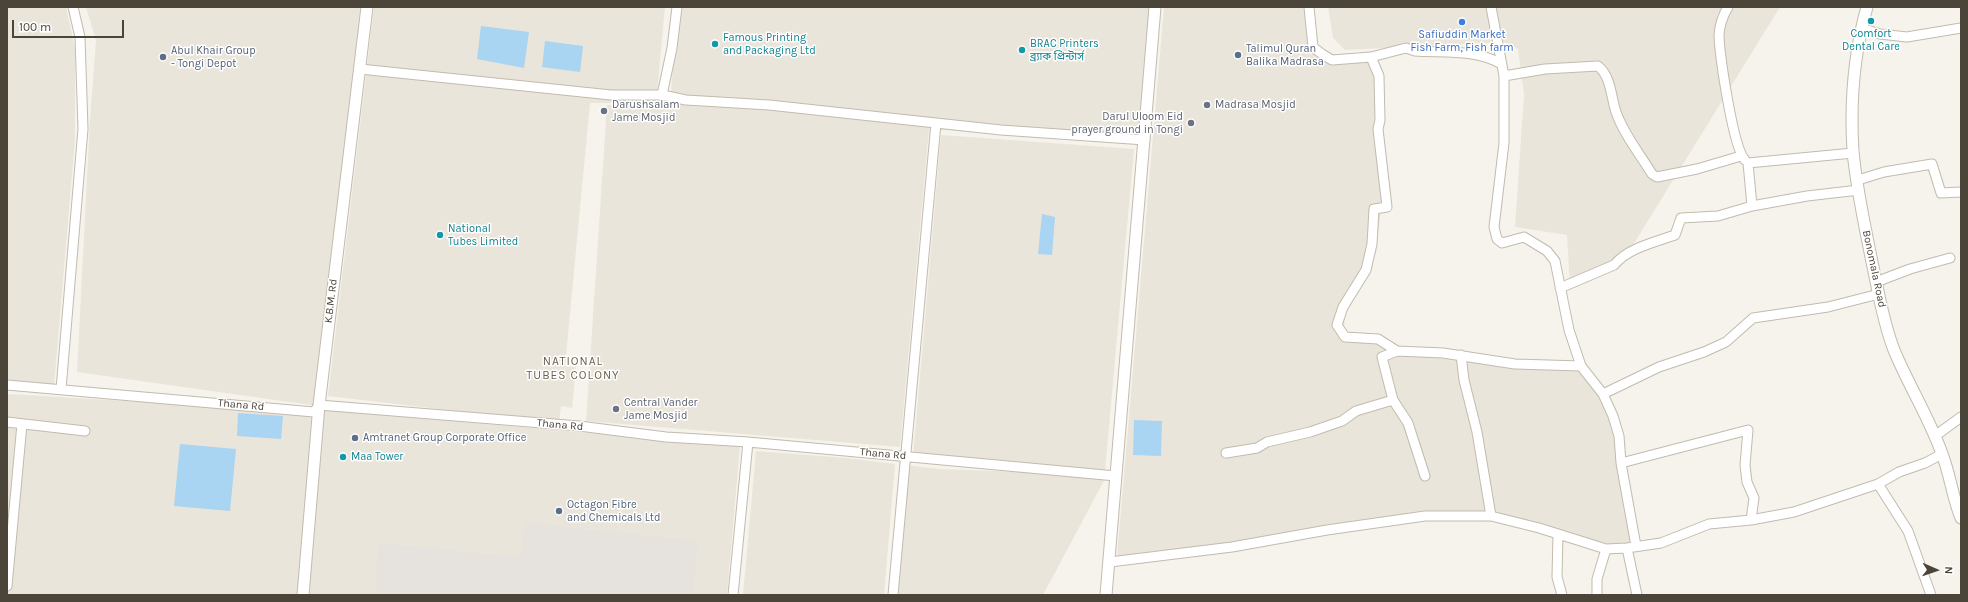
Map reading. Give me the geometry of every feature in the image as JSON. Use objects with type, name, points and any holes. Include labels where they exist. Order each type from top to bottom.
[{"type":"street","points":[[61,389],[83,129],[80,37],[73,7]]},
{"type":"street","name":"K.B.M. Rd","points":[[303,595],[319,405],[367,7]]},
{"type":"street","points":[[662,95],[672,48],[677,7]]},
{"type":"street","points":[[1106,595],[1110,562],[1155,7]]},
{"type":"street","points":[[1309,7],[1313,47],[1332,60],[1371,57],[1406,48],[1415,51],[1479,55],[1492,58],[1501,64]]},
{"type":"street","points":[[1491,7],[1504,76],[1504,143],[1494,227],[1497,239],[1502,243],[1524,238],[1547,250],[1555,260],[1569,330],[1581,366],[1603,394],[1613,416],[1619,436],[1637,595]]},
{"type":"street","points":[[1728,7],[1724,14],[1719,35],[1734,134],[1745,160],[1752,206]]},
{"type":"street","name":"Bonomala Road","points":[[1867,7],[1861,28],[1853,89],[1853,153],[1876,282],[1894,349],[1935,436],[1942,454],[1961,518]]},
{"type":"street","points":[[1861,28],[1880,34],[1907,37],[1961,28]]},
{"type":"street","points":[[1371,57],[1379,76],[1380,120],[1378,129],[1387,207],[1374,209],[1372,244],[1366,270],[1343,307],[1337,325],[1345,337],[1378,339],[1397,352]]},
{"type":"street","points":[[1504,76],[1545,69],[1598,66],[1605,71],[1616,113],[1627,136],[1652,174],[1658,176],[1745,160],[1853,153]]},
{"type":"street","points":[[360,69],[611,95],[662,95],[686,100],[768,105],[1001,130],[1145,140]]},
{"type":"street","points":[[893,595],[936,123]]},
{"type":"street","points":[[1560,288],[1614,265],[1620,258],[1647,245],[1676,235],[1681,218],[1718,216],[1752,206],[1859,185],[1884,172],[1932,164],[1941,193],[1961,192]]},
{"type":"street","points":[[1876,282],[1910,269],[1950,258]]},
{"type":"street","points":[[1603,394],[1658,367],[1704,352],[1726,342],[1753,318],[1828,307],[1879,294]]},
{"type":"street","points":[[1425,476],[1408,424],[1393,400],[1382,357],[1397,352],[1462,355],[1515,364],[1581,366]]},
{"type":"street","points":[[1462,355],[1464,380],[1477,432],[1491,516]]},
{"type":"street","name":"Thana Rd","points":[[7,385],[314,412],[319,405],[579,426],[666,437],[748,442],[1116,476]]},
{"type":"street","points":[[1226,454],[1257,448],[1267,442],[1310,432],[1342,421],[1356,411],[1393,400]]},
{"type":"street","points":[[1935,436],[1961,417]]},
{"type":"street","points":[[7,422],[85,431]]},
{"type":"street","points":[[7,586],[22,424]]},
{"type":"street","points":[[1621,463],[1748,430],[1745,465],[1747,482],[1754,498],[1751,516],[1752,520]]},
{"type":"street","points":[[734,595],[748,442]]},
{"type":"street","points":[[1110,562],[1232,547],[1327,530],[1425,516],[1491,516],[1606,549],[1631,547],[1661,543],[1709,524],[1752,520],[1794,512],[1878,484],[1899,472],[1925,463],[1942,454]]},
{"type":"street","points":[[1878,484],[1908,532],[1931,595]]},
{"type":"street","points":[[1558,534],[1557,577],[1562,595]]},
{"type":"street","points":[[1597,595],[1597,579],[1606,549]]},
{"type":"shaded area","points":[[7,7],[66,7],[75,48],[75,139],[54,386],[7,381]]},
{"type":"shaded area","points":[[86,7],[361,7],[318,406],[77,372],[90,120],[96,40]]},
{"type":"shaded area","points":[[374,7],[665,7],[656,103],[590,103],[565,366],[576,367],[572,408],[561,406],[559,423],[328,396]]},
{"type":"shaded area","points":[[678,7],[1153,7],[1143,143],[929,129],[900,447],[586,421],[607,105],[670,104]]},
{"type":"shaded area","points":[[1164,7],[1310,7],[1311,48],[1333,61],[1370,62],[1381,75],[1379,131],[1390,201],[1381,211],[1376,253],[1367,272],[1345,307],[1344,332],[1354,333],[1401,349],[1541,363],[1571,365],[1585,362],[1601,387],[1618,454],[1636,549],[1609,550],[1509,523],[1437,518],[1117,557]]},
{"type":"shaded area","points":[[1328,7],[1780,7],[1625,258],[1570,286],[1567,235],[1515,227],[1524,95],[1518,49],[1504,42],[1345,50],[1333,38]]},
{"type":"shaded area","points":[[941,135],[1134,149],[1105,471],[913,456]]},
{"type":"shaded area","points":[[7,394],[314,412],[301,595],[7,595]]},
{"type":"shaded area","points":[[324,410],[740,446],[727,595],[306,595]]},
{"type":"shaded area","points":[[756,451],[847,458],[895,464],[884,595],[743,595]]},
{"type":"shaded area","points":[[905,465],[939,469],[1107,475],[1043,595],[896,595]]},
{"type":"shaded area","name":"Octagon Fibre and Chemicals Ltd","points":[[526,523],[698,541],[693,595],[375,595],[378,543],[520,557]]},
{"type":"water","points":[[481,26],[529,32],[524,68],[477,59]]},
{"type":"water","points":[[545,41],[583,46],[580,72],[542,67]]},
{"type":"water","points":[[1042,214],[1055,217],[1052,255],[1038,254]]},
{"type":"water","points":[[238,413],[283,416],[281,439],[237,436]]},
{"type":"water","points":[[1134,420],[1162,421],[1161,456],[1133,455]]},
{"type":"water","points":[[180,444],[236,449],[230,511],[174,506]]},
{"type":"place","name":"Comfort Dental Care","points":[[1871,21]]},
{"type":"place","name":"Safiuddin Market Fish Farm, Fish farm","points":[[1462,22]]},
{"type":"place","name":"Famous Printing and Packaging Ltd","points":[[715,44]]},
{"type":"place","name":"BRAC Printers ব্র্যাক প্রিন্টার্স","points":[[1022,50]]},
{"type":"place","name":"Talimul Quran Balika Madrasa","points":[[1238,55]]},
{"type":"place","name":"Abul Khair Group - Tongi Depot","points":[[163,57]]},
{"type":"place","name":"Madrasa Mosjid","points":[[1207,105]]},
{"type":"place","name":"Darushsalam Jame Mosjid","points":[[604,111]]},
{"type":"place","name":"Darul Uloom Eid prayer ground in Tongi","points":[[1191,123]]},
{"type":"place","name":"National Tubes Limited","points":[[440,235]]},
{"type":"place","name":"Central Vander Jame Mosjid","points":[[616,409]]},
{"type":"place","name":"Amtranet Group Corporate Office","points":[[355,438]]},
{"type":"place","name":"Maa Tower","points":[[343,457]]},
{"type":"place","name":"Octagon Fibre and Chemicals Ltd","points":[[559,511]]},
{"type":"district","name":"NATIONAL TUBES COLONY","points":[[573,369]]}]
